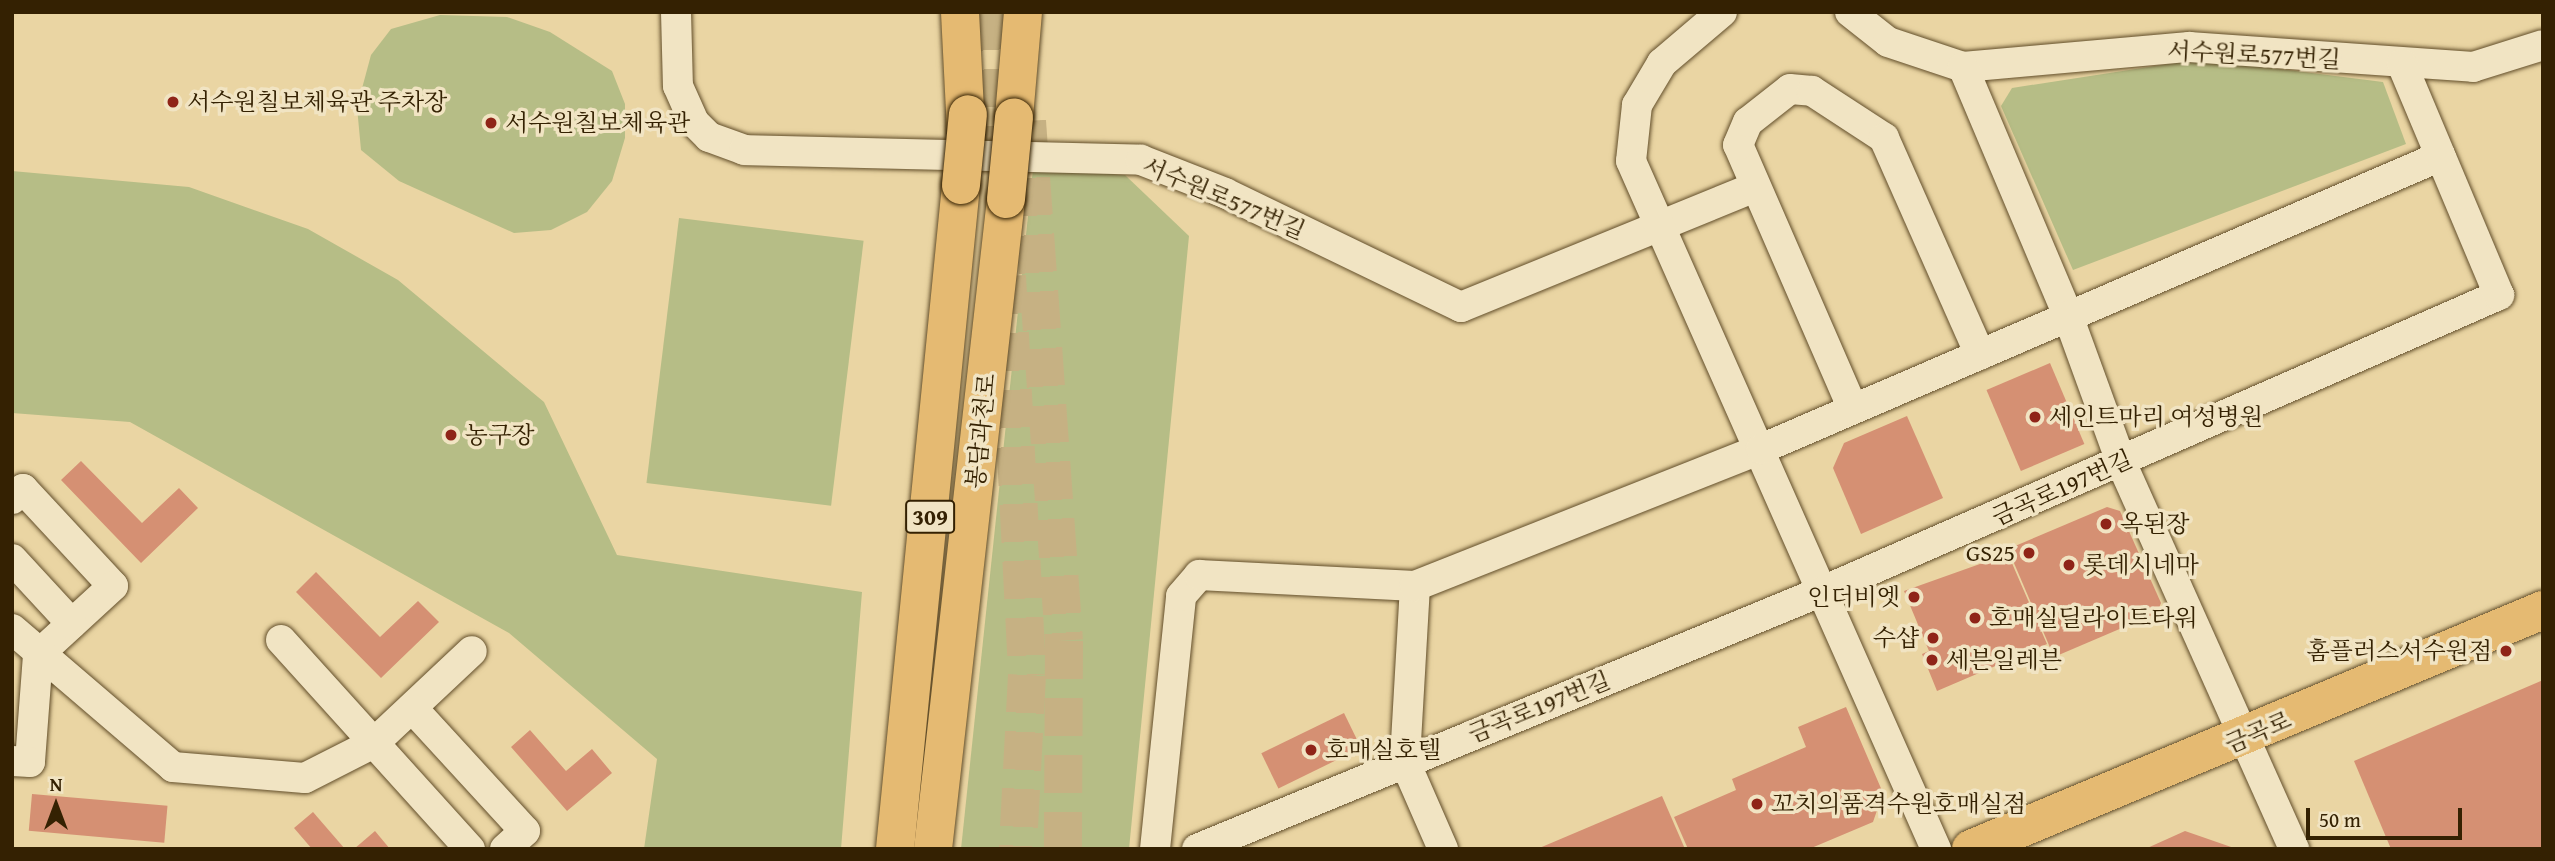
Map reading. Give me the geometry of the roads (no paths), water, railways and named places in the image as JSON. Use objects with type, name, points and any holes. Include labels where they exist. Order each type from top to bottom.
[{"type":"main road","points":[[960,12],[967,122]]},
{"type":"main road","name":"봉담과천로","points":[[895,849],[978,12]]},
{"type":"main road","name":"봉담과천로","points":[[933,849],[1006,199],[1023,12]]},
{"type":"main road","name":"금곡로","points":[[1971,849],[2244,739],[2543,610]]},
{"type":"street","name":"서수원로577번길","points":[[676,12],[678,86],[694,122],[709,137],[744,150],[1141,160],[1225,193],[1461,307],[1659,222],[1752,188]]},
{"type":"street","points":[[1722,12],[1661,63],[1637,105],[1631,161],[1825,590],[1936,849]]},
{"type":"street","name":"서수원로577번길","points":[[1850,12],[1888,42],[1963,68],[2189,47],[2473,67],[2543,45]]},
{"type":"street","name":"금곡로197번길","points":[[1197,849],[1825,590],[2499,295],[2402,64]]},
{"type":"street","points":[[2419,104],[2473,67]]},
{"type":"street","points":[[1963,68],[2068,316],[2121,462],[2294,849]]},
{"type":"street","points":[[1853,409],[1752,188],[1738,145],[1748,122],[1790,89],[1812,90],[1884,138],[1980,355]]},
{"type":"street","points":[[1155,849],[1187,581],[1199,575],[1415,586],[1761,449],[2441,156]]},
{"type":"street","points":[[12,499],[23,489],[113,586],[38,655],[23,701],[30,762],[12,761]]},
{"type":"street","points":[[12,559],[72,624]]},
{"type":"street","points":[[1415,586],[1405,762],[1443,849]]},
{"type":"street","points":[[12,629],[38,655],[173,767],[304,778],[374,743],[414,710],[472,651]]},
{"type":"street","points":[[281,640],[470,849]]},
{"type":"street","points":[[414,710],[525,831],[505,849]]},
{"type":"tunnel","points":[[990,12],[999,153]]},
{"type":"tunnel","points":[[1027,121],[1064,641],[1063,849]]},
{"type":"tunnel","points":[[1007,276],[1027,675],[1018,849]]},
{"type":"place","name":"서수원칠보체육관 주차장","points":[[173,102]]},
{"type":"place","name":"서수원칠보체육관","points":[[491,123]]},
{"type":"place","name":"세인트마리 여성병원","points":[[2035,417]]},
{"type":"place","name":"농구장","points":[[451,435]]},
{"type":"place","name":"옥된장","points":[[2106,524]]},
{"type":"place","name":"GS25","points":[[2029,553]]},
{"type":"place","name":"롯데시네마","points":[[2069,565]]},
{"type":"place","name":"인더비엣","points":[[1914,597]]},
{"type":"place","name":"호매실딜라이트타워","points":[[1975,618]]},
{"type":"place","name":"수샵","points":[[1933,638]]},
{"type":"place","name":"홈플러스서수원점","points":[[2506,651]]},
{"type":"place","name":"세븐일레븐","points":[[1932,660]]},
{"type":"place","name":"호매실호텔","points":[[1311,750]]},
{"type":"place","name":"꼬치의품격수원호매실점","points":[[1757,804]]}]
